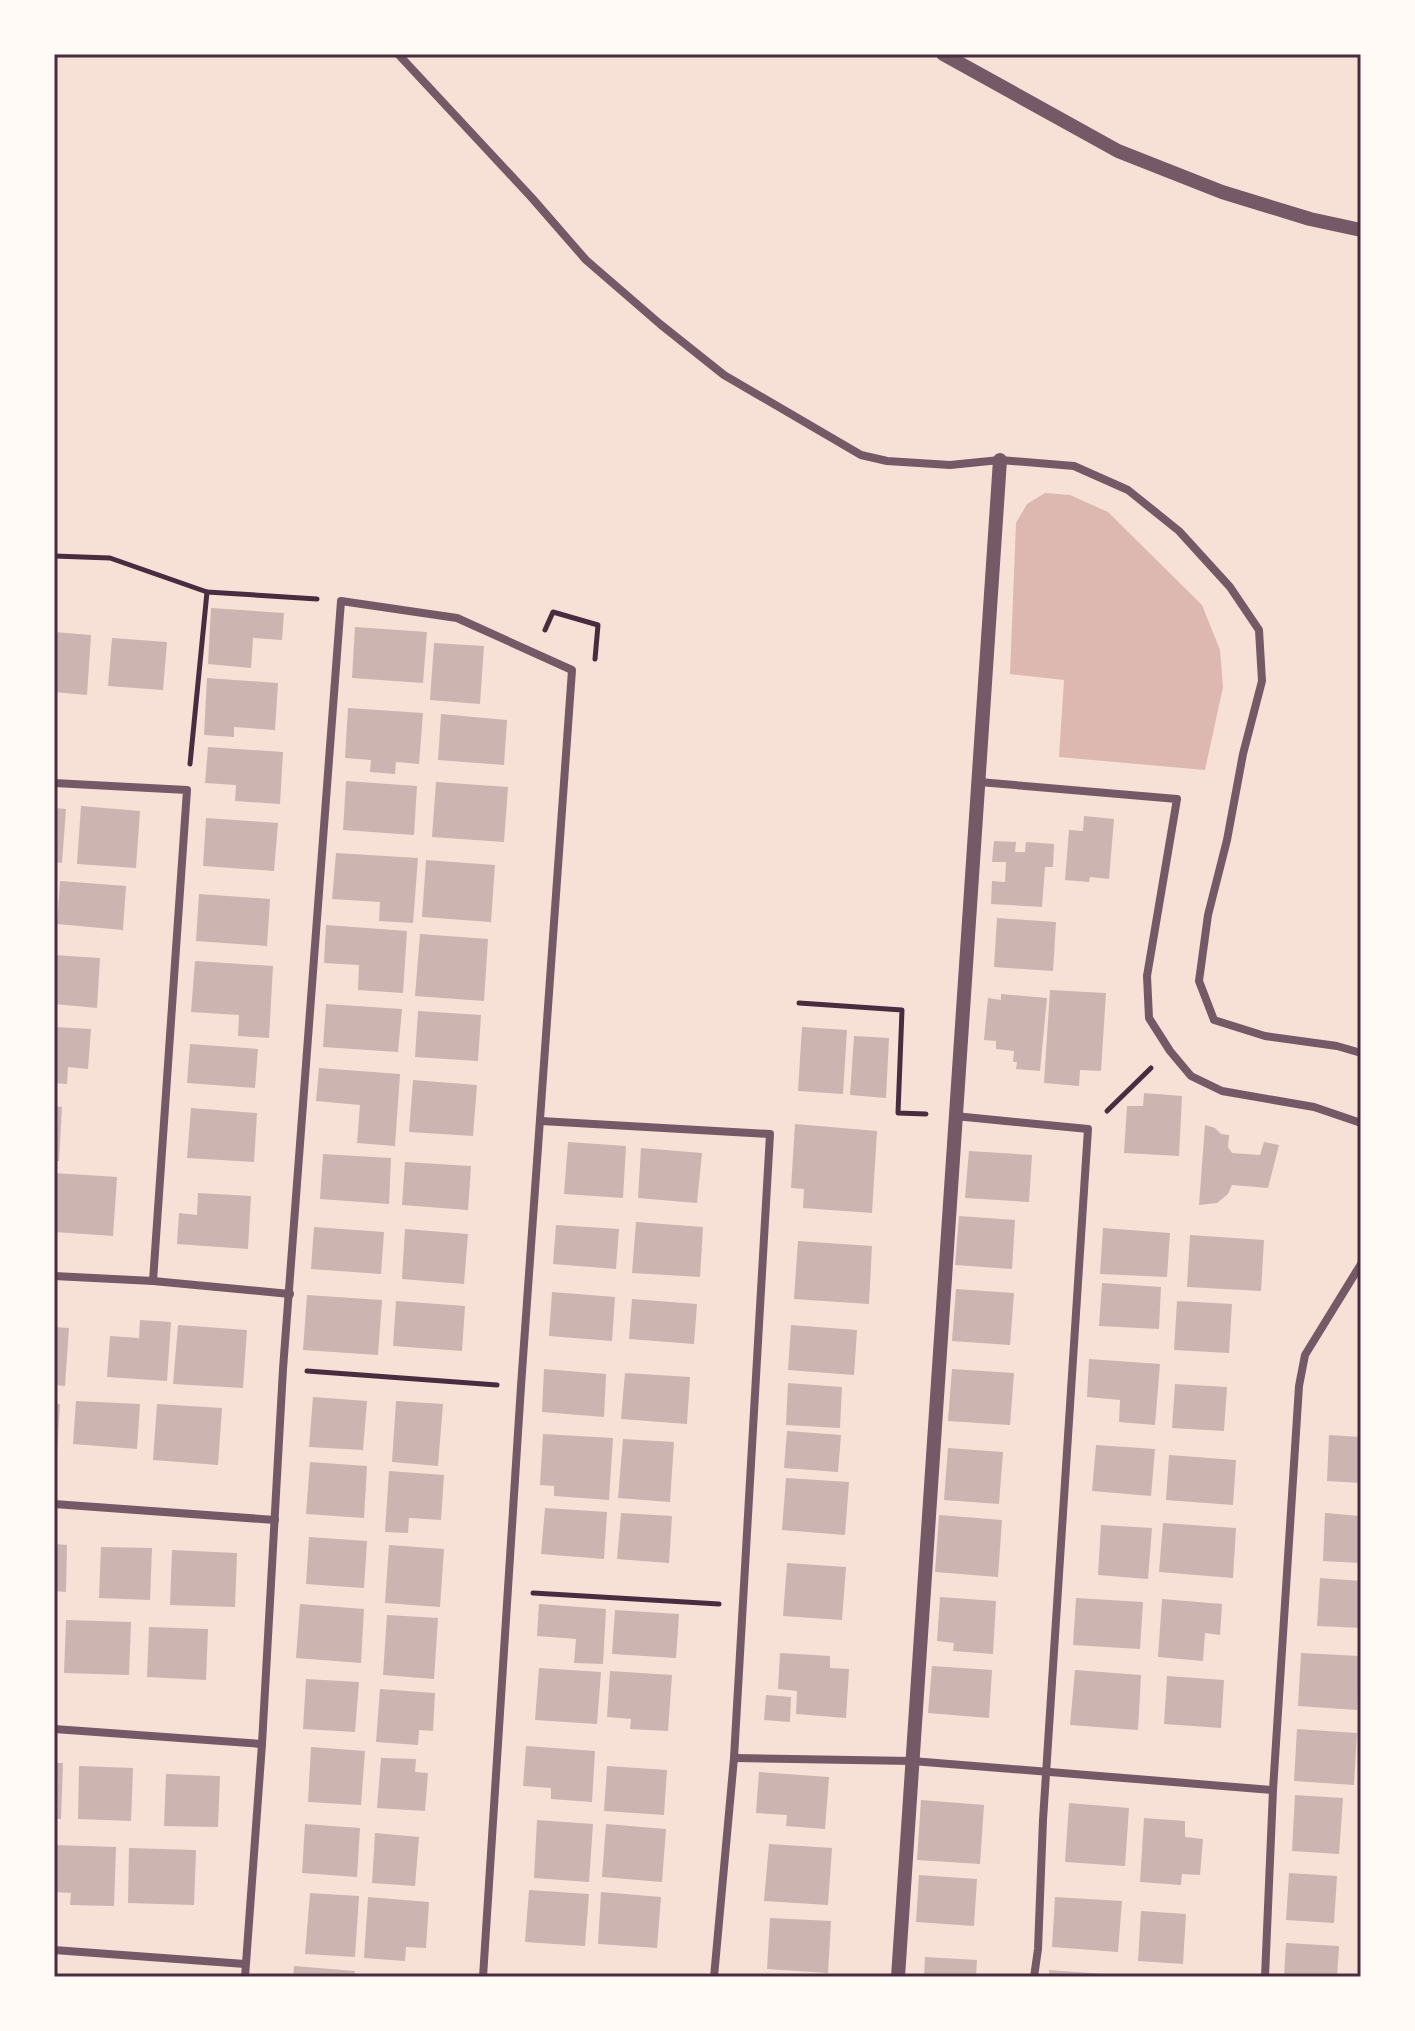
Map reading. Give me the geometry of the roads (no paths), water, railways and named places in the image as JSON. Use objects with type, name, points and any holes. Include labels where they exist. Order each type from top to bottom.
[{"type":"street","points":[[398,54],[586,260],[724,375],[861,455],[887,461],[950,465],[1000,460],[1074,466],[1128,490],[1179,531],[1230,587],[1259,630],[1262,681],[1208,915],[1199,981],[1214,1020],[1265,1036],[1337,1046],[1361,1053]]},
{"type":"street","points":[[943,54],[1118,151],[1222,192],[1310,219],[1361,230]]},
{"type":"street","points":[[898,1977],[1000,460]]},
{"type":"street","points":[[245,1977],[262,1744],[283,1369],[341,601],[457,618],[572,670],[483,1977]]},
{"type":"street","points":[[979,782],[1177,799],[1147,976],[1149,1018],[1191,1076],[1222,1091],[1314,1107],[1361,1123]]},
{"type":"street","points":[[54,783],[187,790],[153,1281]]},
{"type":"street","points":[[955,1116],[1088,1129],[1034,1977]]},
{"type":"street","points":[[541,1121],[770,1134],[734,1758],[714,1977]]},
{"type":"street","points":[[1265,1977],[1273,1790],[1299,1386],[1305,1355],[1361,1264]]},
{"type":"street","points":[[54,1276],[153,1281],[290,1294]]},
{"type":"street","points":[[54,1504],[275,1520]]},
{"type":"street","points":[[54,1729],[262,1744]]},
{"type":"street","points":[[734,1758],[912,1761],[1273,1790]]},
{"type":"street","points":[[54,1950],[245,1964]]}]
